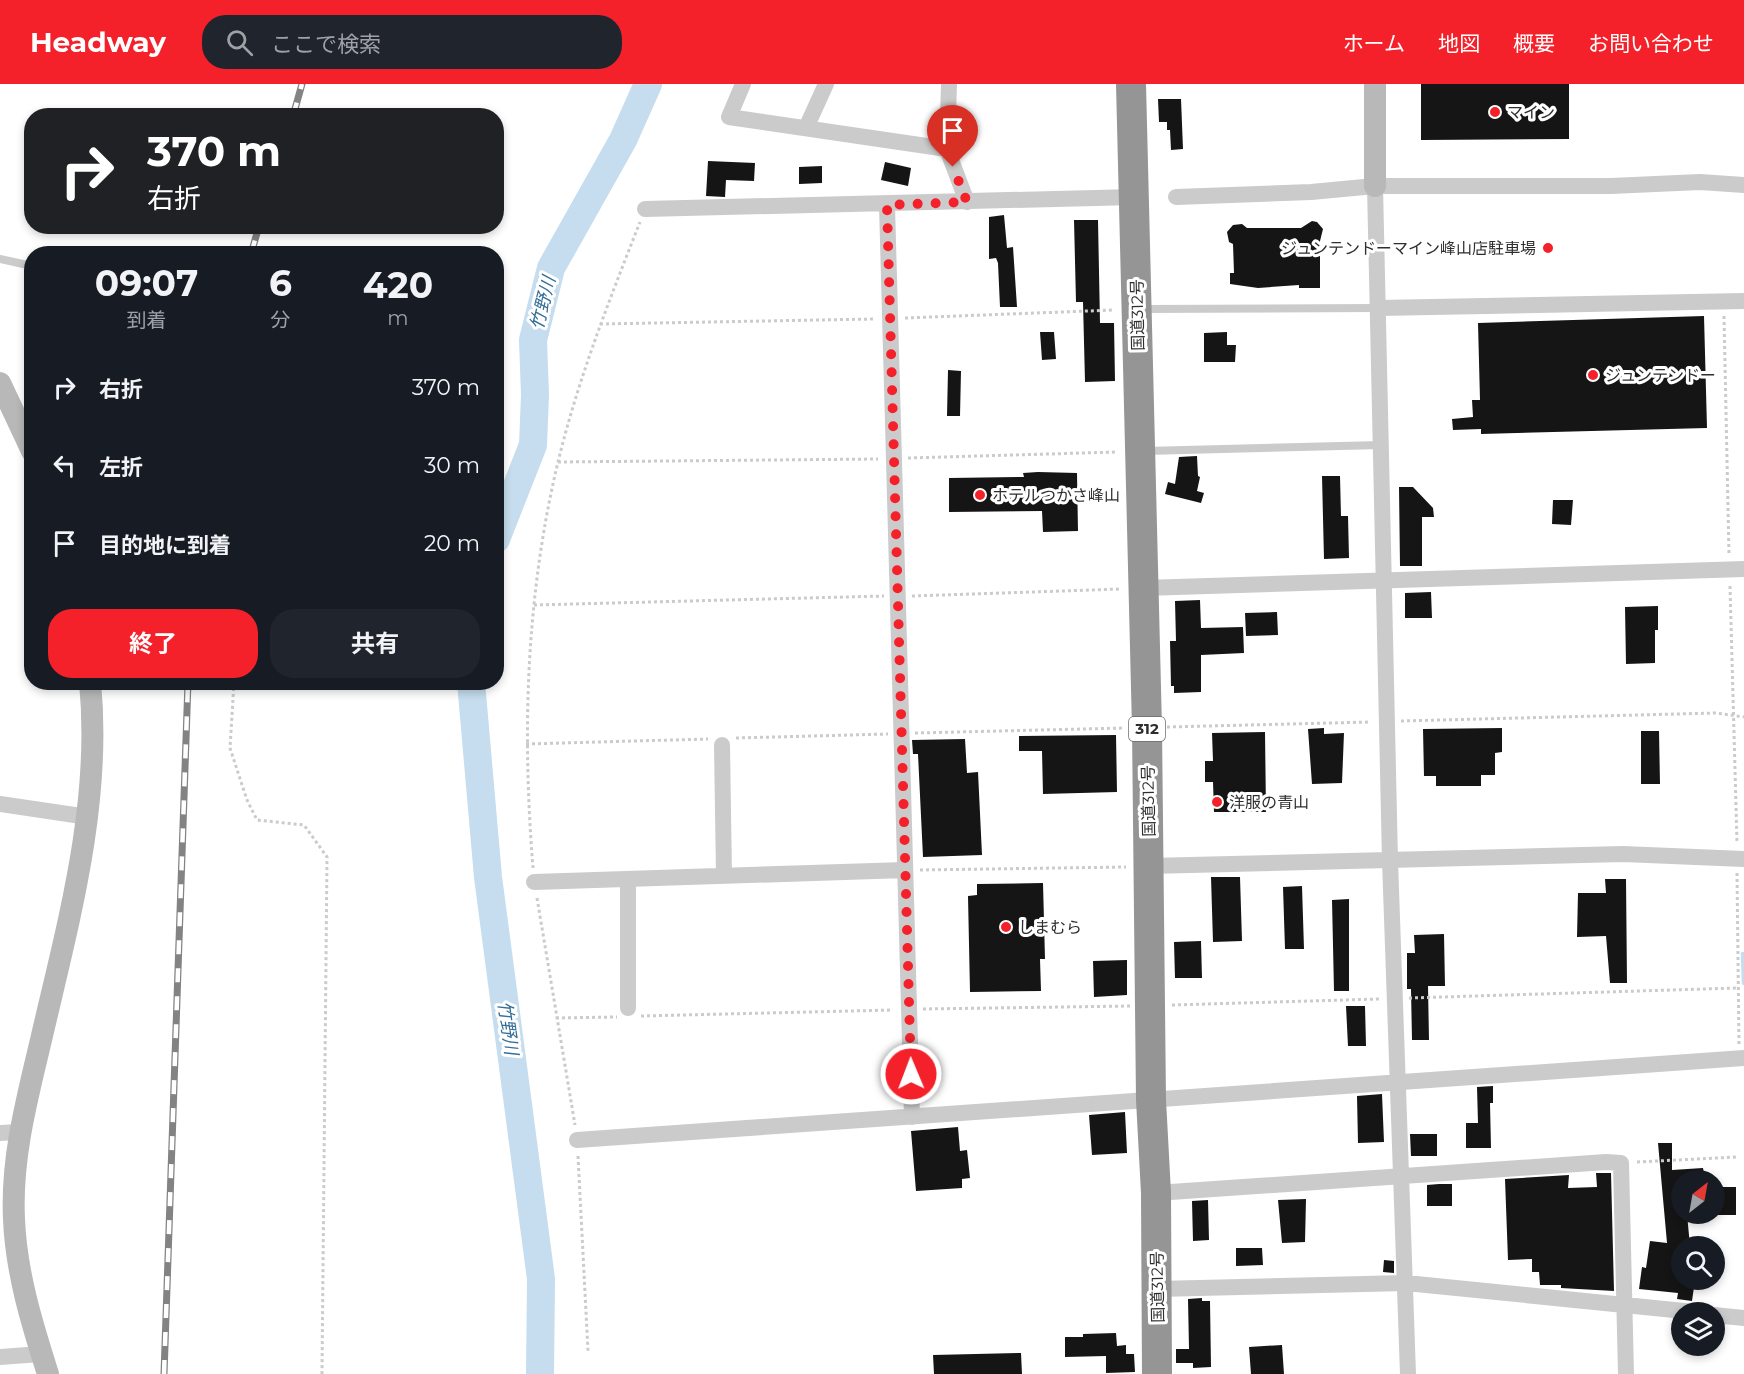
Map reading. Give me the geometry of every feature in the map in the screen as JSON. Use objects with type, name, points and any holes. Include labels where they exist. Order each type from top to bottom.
[{"type":"highway","name":"国道312号","points":[[1131,84],[1147,728],[1150,1100],[1156,1193],[1157,1374]]},
{"type":"street","points":[[743,84],[729,117],[947,149]]},
{"type":"street","points":[[806,128],[826,84]]},
{"type":"street","points":[[949,84],[947,149],[967,202]]},
{"type":"street","points":[[1375,84],[1390,861],[1400,1082],[1400,1175],[1408,1374]]},
{"type":"street","points":[[1176,196],[1311,192],[1376,186],[1611,186],[1700,182],[1744,185]]},
{"type":"street","points":[[645,209],[887,205],[1135,197]]},
{"type":"street","points":[[887,205],[912,1117]]},
{"type":"street","points":[[1378,308],[1744,301]]},
{"type":"street","points":[[1,389],[24,435]]},
{"type":"street","points":[[1144,588],[1737,569]]},
{"type":"street","points":[[0,1357],[45,1364],[23,1287],[17,1251],[10,1133],[60,957],[88,817],[94,730],[91,690]]},
{"type":"street","points":[[720,741],[724,876]]},
{"type":"street","points":[[0,804],[88,817]]},
{"type":"street","points":[[1149,866],[1623,854],[1741,859]]},
{"type":"street","points":[[534,882],[905,870]]},
{"type":"street","points":[[628,879],[628,1008]]},
{"type":"street","points":[[577,1140],[1742,1058]]},
{"type":"street","points":[[1156,1193],[1400,1175],[1621,1163],[1626,1374]]},
{"type":"street","points":[[1157,1289],[1406,1283],[1671,1310]]},
{"type":"street","points":[[1725,1316],[1744,1318]]},
{"type":"lane","points":[[0,259],[24,264]]},
{"type":"lane","points":[[1137,309],[1378,308]]},
{"type":"lane","points":[[1140,451],[1381,446]]},
{"type":"path","points":[[588,1352],[577,1140],[534,882],[526,744],[534,605],[543,531],[558,462],[600,324],[645,209]]},
{"type":"path","points":[[1723,302],[1737,569],[1734,717],[1741,859],[1742,1058]]},
{"type":"path","points":[[600,324],[890,319],[1137,309]]},
{"type":"path","points":[[558,462],[894,458],[1140,451]]},
{"type":"path","points":[[534,605],[1144,588]]},
{"type":"path","points":[[234,690],[230,748],[247,800],[257,820],[304,825],[327,857],[322,1374]]},
{"type":"path","points":[[526,744],[720,741],[902,734],[1716,713],[1744,717]]},
{"type":"path","points":[[905,870],[1048,870],[1149,866]]},
{"type":"path","points":[[1621,1163],[1737,1157]]},
{"type":"building","name":"マイン","points":[[1421,84],[1569,84],[1569,139],[1421,140]]},
{"type":"building","points":[[1158,99],[1181,99],[1183,149],[1171,150],[1170,130],[1167,130],[1167,122],[1159,122]]},
{"type":"building","points":[[708,161],[755,163],[754,181],[726,180],[725,197],[706,196]]},
{"type":"building","points":[[885,162],[911,168],[908,186],[881,180]]},
{"type":"building","points":[[822,166],[822,183],[799,184],[799,167]]},
{"type":"building","points":[[1004,215],[1007,248],[1013,247],[1017,307],[1000,307],[998,263],[996,258],[989,259],[989,217]]},
{"type":"building","points":[[1074,220],[1098,220],[1100,323],[1114,323],[1115,381],[1085,382],[1083,302],[1076,302]]},
{"type":"building","points":[[1312,221],[1317,222],[1323,229],[1320,241],[1320,288],[1299,288],[1299,285],[1258,288],[1230,284],[1230,273],[1234,273],[1233,244],[1229,242],[1227,232],[1233,225],[1242,224],[1247,228],[1301,228]]},
{"type":"building","name":"ジュンテンドー","points":[[1704,316],[1707,428],[1481,434],[1481,429],[1453,430],[1452,419],[1473,417],[1472,400],[1480,400],[1478,323]]},
{"type":"building","points":[[1040,332],[1054,332],[1056,359],[1042,360]]},
{"type":"building","points":[[1227,332],[1227,345],[1236,345],[1235,362],[1204,362],[1204,333]]},
{"type":"building","points":[[948,370],[961,371],[960,416],[947,416]]},
{"type":"building","points":[[1197,456],[1198,476],[1200,477],[1197,491],[1204,493],[1201,503],[1165,494],[1168,482],[1175,484],[1179,457]]},
{"type":"building","points":[[1023,473],[1077,473],[1078,531],[1043,532],[1042,511],[949,512],[949,478],[1024,477]]},
{"type":"building","points":[[1322,476],[1340,476],[1341,516],[1348,516],[1349,558],[1324,559]]},
{"type":"building","points":[[1399,487],[1413,487],[1433,508],[1434,517],[1422,517],[1422,566],[1400,566]]},
{"type":"building","points":[[1553,500],[1573,500],[1571,525],[1552,524]]},
{"type":"building","points":[[1431,592],[1432,618],[1405,618],[1405,593]]},
{"type":"building","points":[[1200,600],[1201,628],[1243,627],[1244,653],[1201,655],[1201,692],[1174,693],[1174,686],[1171,686],[1170,641],[1176,641],[1175,601]]},
{"type":"building","points":[[1658,606],[1655,663],[1626,664],[1625,607]]},
{"type":"building","points":[[1277,612],[1278,635],[1246,636],[1245,613]]},
{"type":"building","points":[[1324,728],[1324,734],[1344,733],[1342,783],[1312,784],[1308,729]]},
{"type":"building","points":[[1502,728],[1502,752],[1495,753],[1495,775],[1481,775],[1481,786],[1436,786],[1436,776],[1424,776],[1423,729]]},
{"type":"building","points":[[1641,731],[1659,731],[1660,784],[1641,784]]},
{"type":"building","points":[[1265,732],[1266,812],[1214,812],[1213,782],[1205,782],[1205,761],[1213,761],[1212,733]]},
{"type":"building","points":[[1116,735],[1117,792],[1043,794],[1042,751],[1019,751],[1019,736]]},
{"type":"building","points":[[965,739],[967,773],[978,772],[982,855],[923,857],[918,754],[913,754],[912,740]]},
{"type":"building","points":[[1211,877],[1240,877],[1242,941],[1213,942]]},
{"type":"building","points":[[1605,879],[1626,879],[1627,983],[1610,983],[1606,936],[1577,937],[1578,893],[1606,893]]},
{"type":"building","name":"しまむら","points":[[1043,883],[1045,959],[1040,959],[1041,991],[970,992],[968,896],[977,895],[977,884]]},
{"type":"building","points":[[1302,886],[1304,949],[1285,949],[1283,887]]},
{"type":"building","points":[[1349,899],[1349,991],[1334,991],[1332,900]]},
{"type":"building","points":[[1444,934],[1445,986],[1428,986],[1429,1040],[1412,1040],[1411,989],[1407,989],[1407,953],[1415,953],[1414,935]]},
{"type":"building","points":[[1201,941],[1202,978],[1175,978],[1174,942]]},
{"type":"building","points":[[1127,960],[1127,995],[1094,997],[1093,961]]},
{"type":"building","points":[[1346,1006],[1365,1006],[1366,1046],[1348,1046]]},
{"type":"building","points":[[1493,1086],[1493,1103],[1490,1103],[1491,1148],[1466,1148],[1466,1123],[1478,1123],[1477,1087]]},
{"type":"building","points":[[1382,1094],[1384,1142],[1358,1143],[1357,1096]]},
{"type":"building","points":[[1125,1112],[1127,1153],[1092,1155],[1089,1115]]},
{"type":"building","points":[[958,1127],[960,1151],[967,1150],[970,1178],[962,1179],[962,1188],[916,1191],[911,1131]]},
{"type":"building","points":[[1410,1134],[1437,1134],[1437,1156],[1411,1156]]},
{"type":"building","points":[[1658,1143],[1672,1143],[1671,1224],[1688,1224],[1689,1236],[1671,1236],[1671,1290],[1694,1290],[1692,1301],[1677,1299],[1678,1293],[1639,1289],[1642,1267],[1646,1268],[1650,1241],[1667,1243]]},
{"type":"building","points":[[1703,1168],[1703,1170],[1672,1170]]},
{"type":"building","points":[[1596,1173],[1611,1173],[1614,1291],[1540,1285],[1539,1272],[1532,1272],[1532,1259],[1508,1260],[1505,1179],[1569,1175],[1568,1188],[1597,1187]]},
{"type":"building","points":[[1452,1184],[1452,1206],[1427,1206],[1427,1185]]},
{"type":"building","points":[[1725,1187],[1736,1187],[1736,1215],[1725,1215]]},
{"type":"building","points":[[1306,1199],[1305,1242],[1282,1243],[1278,1200]]},
{"type":"building","points":[[1208,1200],[1209,1240],[1193,1241],[1192,1201]]},
{"type":"building","points":[[1236,1248],[1262,1248],[1263,1265],[1236,1266]]},
{"type":"building","points":[[1384,1260],[1394,1261],[1394,1273],[1383,1272]]},
{"type":"building","points":[[1202,1298],[1202,1301],[1210,1301],[1211,1367],[1193,1368],[1193,1363],[1176,1363],[1176,1349],[1189,1349],[1188,1299]]},
{"type":"building","points":[[1116,1333],[1117,1346],[1126,1345],[1126,1354],[1134,1354],[1135,1372],[1106,1373],[1106,1356],[1065,1357],[1065,1337]]},
{"type":"building","points":[[1282,1345],[1284,1374],[1251,1374],[1249,1347]]},
{"type":"building","points":[[1021,1353],[1022,1374],[934,1374],[933,1355]]},
{"type":"waterway","name":"竹野川","points":[[504,519],[533,445],[535,395],[533,340],[551,268],[623,140],[648,84]]},
{"type":"waterway","name":"竹野川","points":[[472,690],[488,877],[541,1279],[540,1374]]},
{"type":"waterway","points":[[1743,954],[1744,983]]},
{"type":"railway","points":[[295,108],[302,84]]},
{"type":"railway","points":[[253,246],[257,234]]},
{"type":"railway","points":[[164,1374],[188,690]]},
{"type":"place","name":"マイン","points":[[1495,112]]},
{"type":"place","name":"ジュンテンドーマイン峰山店駐車場","points":[[1548,248]]},
{"type":"place","name":"ジュンテンドー","points":[[1593,375]]},
{"type":"place","name":"ホテルつかさ峰山","points":[[980,495]]},
{"type":"place","name":"洋服の青山","points":[[1217,802]]},
{"type":"place","name":"しまむら","points":[[1006,927]]},
{"type":"route","points":[[911,1074],[887,205],[967,202],[953,167]]}]
